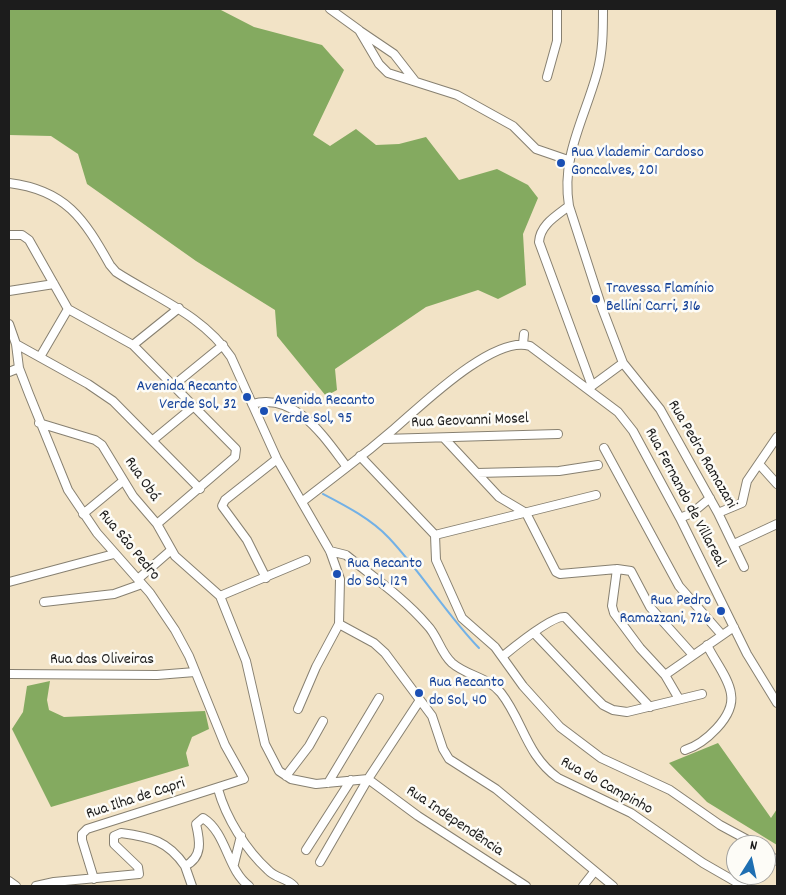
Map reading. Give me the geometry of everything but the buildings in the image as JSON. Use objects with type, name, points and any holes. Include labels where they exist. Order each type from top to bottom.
[{"type":"street","points":[[330,9],[394,54],[415,82]]},
{"type":"street","points":[[547,77],[557,40],[557,9]]},
{"type":"street","name":"Rua Pedro Ramazani","points":[[603,9],[600,60],[568,160],[566,190],[569,206],[602,308],[623,363],[660,409],[718,512],[744,567]]},
{"type":"street","points":[[359,30],[383,69],[394,76],[457,95],[513,126],[536,149],[568,160]]},
{"type":"street","points":[[9,183],[24,185],[65,203],[83,220],[116,272],[179,308],[222,344],[231,357],[277,460],[303,501],[330,550],[340,579],[339,624],[316,667],[298,709]]},
{"type":"street","points":[[569,206],[546,225],[539,242],[590,387],[623,363]]},
{"type":"street","points":[[9,235],[22,235],[29,240],[68,309],[133,345],[236,449],[235,457],[157,524]]},
{"type":"street","points":[[9,291],[54,284]]},
{"type":"street","points":[[133,345],[179,308]]},
{"type":"street","points":[[40,357],[68,309]]},
{"type":"street","name":"Rua São Pedro","points":[[9,324],[16,344],[19,368],[68,490],[114,554],[140,581],[176,630],[225,745],[244,780]]},
{"type":"street","points":[[303,501],[382,439],[468,367],[504,349],[523,344],[524,334]]},
{"type":"street","points":[[16,344],[104,394],[200,489]]},
{"type":"street","points":[[174,385],[222,344]]},
{"type":"street","name":"Rua Fernando de Villareal","points":[[523,344],[536,350],[590,387],[625,420],[680,518],[747,654],[777,703]]},
{"type":"street","points":[[9,372],[19,368]]},
{"type":"street","points":[[252,404],[276,403],[298,412],[319,431],[346,467]]},
{"type":"street","points":[[152,440],[193,407]]},
{"type":"street","name":"Rua Obá","points":[[40,423],[95,440],[102,446],[123,481],[157,524],[170,551]]},
{"type":"street","name":"Rua Geovanni Mosel","points":[[382,439],[558,434]]},
{"type":"street","points":[[718,512],[742,503],[745,485],[777,437]]},
{"type":"street","points":[[444,438],[499,497],[526,513],[553,569],[558,573],[617,569],[626,569],[634,573],[650,607],[693,655]]},
{"type":"street","points":[[604,448],[679,586],[722,635]]},
{"type":"street","points":[[360,456],[435,535],[436,560],[457,610],[468,625],[503,656],[543,710],[580,744],[601,758],[670,790],[720,825],[739,835]]},
{"type":"street","points":[[266,578],[247,540],[222,506],[226,500],[277,460]]},
{"type":"street","points":[[759,464],[777,484]]},
{"type":"street","points":[[477,473],[559,471],[598,465]]},
{"type":"street","points":[[84,514],[123,481]]},
{"type":"street","points":[[435,535],[596,496]]},
{"type":"street","points":[[680,518],[692,513],[710,498]]},
{"type":"street","points":[[734,544],[777,524]]},
{"type":"street","name":"Rua do Campinho","points":[[330,550],[346,555],[418,616],[430,628],[440,650],[451,662],[495,687],[506,701],[537,758],[549,772],[631,813],[703,863],[743,886]]},
{"type":"street","points":[[44,602],[114,594],[140,581],[170,551],[220,596],[246,661],[265,744],[271,759],[286,776],[302,782],[328,783],[368,780]]},
{"type":"street","points":[[9,582],[114,554]]},
{"type":"street","points":[[220,596],[306,560]]},
{"type":"street","points":[[617,569],[612,606],[614,613],[640,648],[665,675],[679,699]]},
{"type":"street","points":[[503,656],[560,616],[565,617],[650,707]]},
{"type":"street","points":[[339,624],[380,648],[436,722],[443,748],[449,759],[496,789],[613,886]]},
{"type":"street","points":[[665,675],[734,627]]},
{"type":"street","points":[[534,633],[603,705],[613,710],[627,712],[702,694]]},
{"type":"street","points":[[685,750],[697,746],[713,734],[731,704],[731,691],[707,645]]},
{"type":"street","name":"Rua das Oliveiras","points":[[9,674],[157,675],[195,672]]},
{"type":"street","points":[[328,783],[379,698]]},
{"type":"street","points":[[320,862],[368,780],[420,700]]},
{"type":"street","points":[[286,776],[309,746],[323,721]]},
{"type":"street","name":"Rua Ilha de Capri","points":[[94,879],[82,840],[84,831],[146,809],[244,780]]},
{"type":"street","points":[[306,850],[351,780]]},
{"type":"street","name":"Rua Independência","points":[[368,780],[418,816],[526,886]]},
{"type":"street","points":[[218,789],[221,800],[241,836],[268,871],[294,886]]},
{"type":"street","points":[[185,866],[193,861],[200,848],[196,824],[203,818],[222,842],[238,874],[249,886]]},
{"type":"street","points":[[36,886],[54,882],[140,873],[138,867],[114,844],[114,836],[121,833],[167,845],[185,866],[192,886]]},
{"type":"street","points":[[234,864],[241,836]]},
{"type":"street","points":[[584,886],[594,872]]},
{"type":"street","points":[[9,881],[16,886]]},
{"type":"green space","points":[[9,9],[219,9],[254,27],[322,45],[344,70],[313,135],[330,146],[356,129],[376,145],[399,144],[426,137],[459,180],[497,169],[528,185],[538,198],[523,234],[526,285],[498,299],[478,290],[426,307],[335,369],[337,390],[326,396],[277,336],[275,310],[196,261],[87,184],[78,154],[51,136],[9,135]]},
{"type":"green space","points":[[50,681],[47,700],[49,710],[64,717],[205,711],[209,729],[192,737],[186,753],[189,766],[51,807],[12,729],[23,712],[27,686]]},
{"type":"green space","points":[[718,743],[771,818],[777,809],[777,845],[776,835],[761,835],[707,802],[669,763]]},
{"type":"waterway","points":[[323,494],[349,508],[382,531],[479,648]]},
{"type":"place","name":"Rua Vlademir Cardoso Goncalves, 201","points":[[561,163]]},
{"type":"place","name":"Travessa Flamínio Bellini Carri, 316","points":[[596,299]]},
{"type":"place","name":"Avenida Recanto Verde Sol, 32","points":[[247,397]]},
{"type":"place","name":"Avenida Recanto Verde Sol, 95","points":[[264,411]]},
{"type":"place","name":"Rua Recanto do Sol, 129","points":[[337,574]]},
{"type":"place","name":"Rua Pedro Ramazzani, 726","points":[[721,611]]},
{"type":"place","name":"Rua Recanto do Sol, 40","points":[[419,693]]}]
